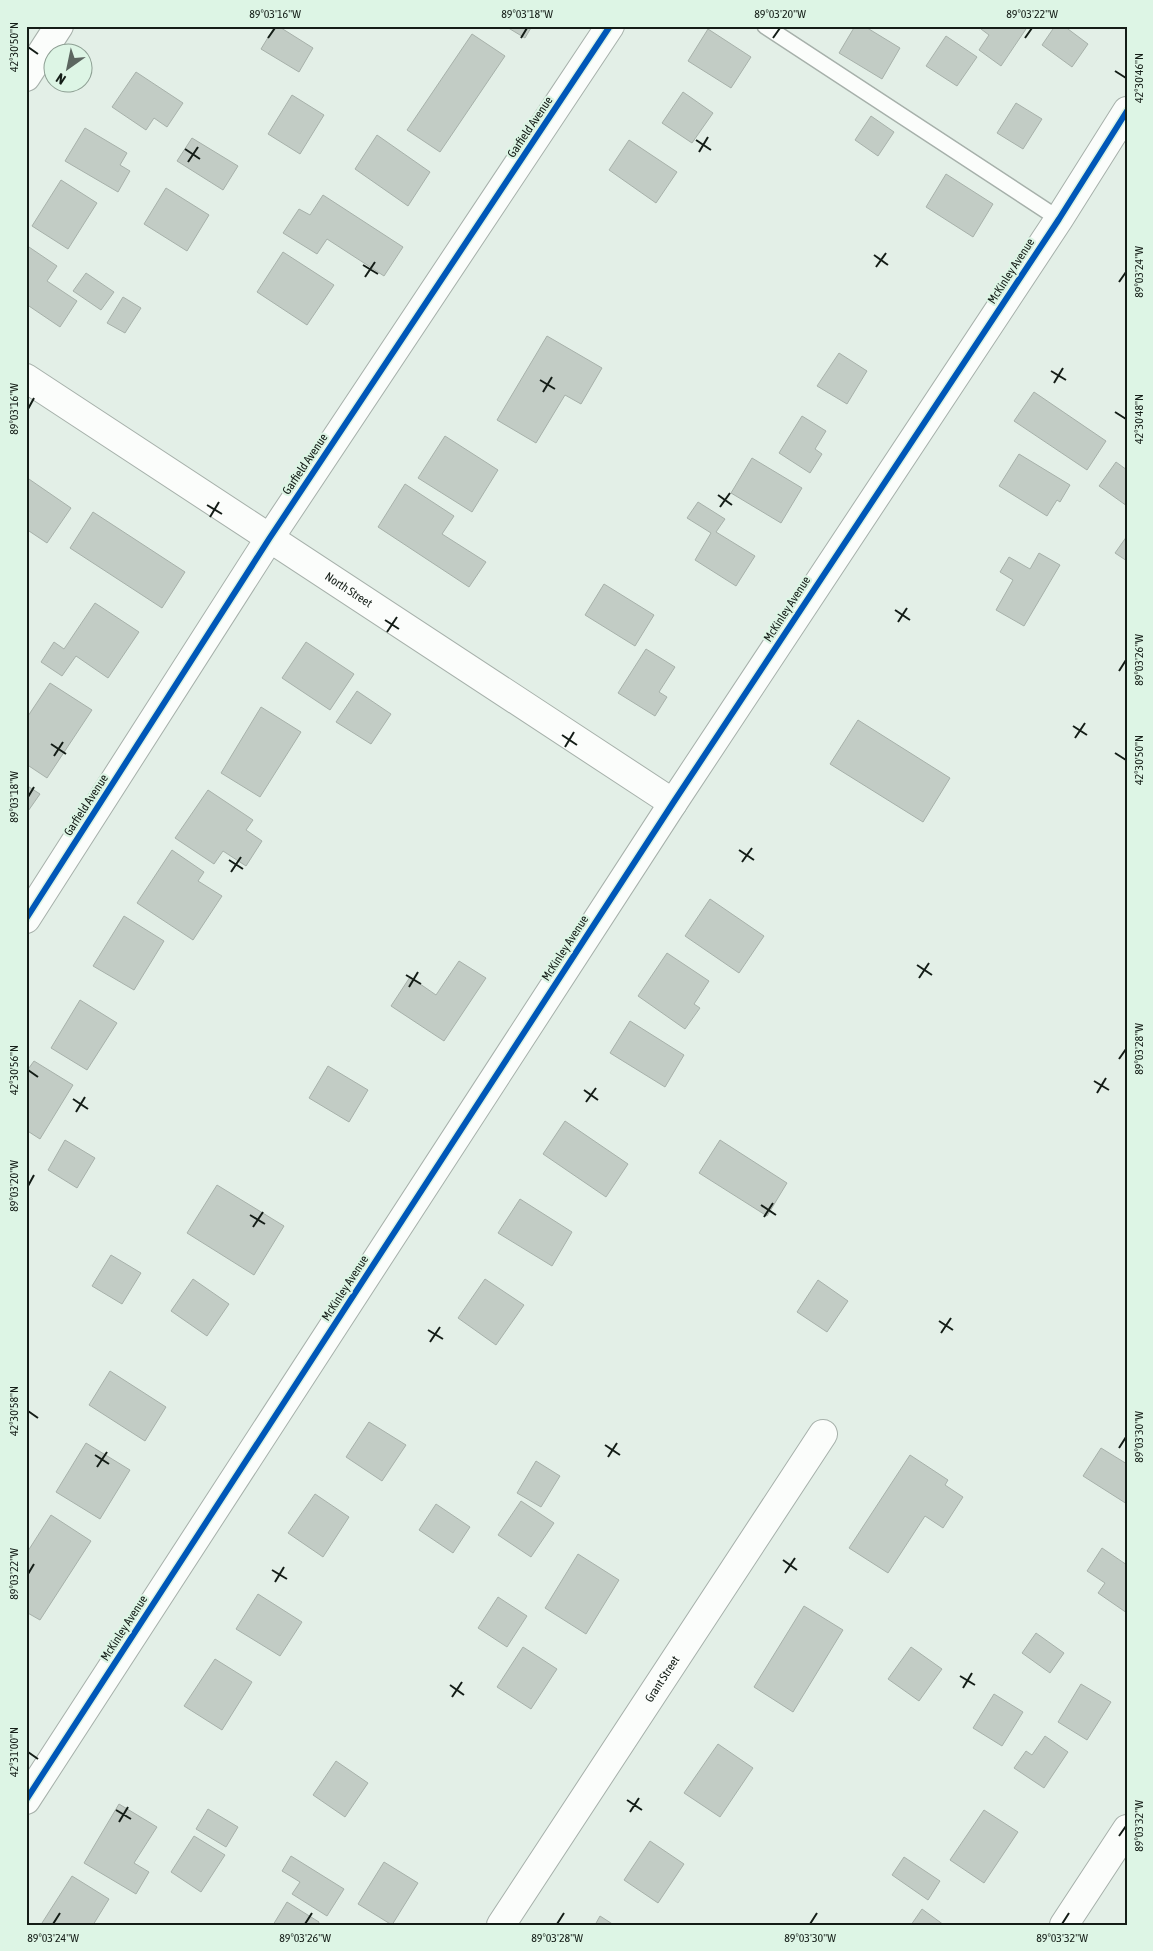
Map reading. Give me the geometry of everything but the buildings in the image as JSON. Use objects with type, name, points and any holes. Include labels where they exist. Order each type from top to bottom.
[{"type":"street","points":[[26,76],[59,26]]},
{"type":"street","name":"Garfield Avenue","points":[[26,919],[269,539],[610,26]]},
{"type":"street","name":"McKinley Avenue","points":[[26,1800],[673,803],[1127,112]]},
{"type":"street","name":"North Street","points":[[26,378],[673,803]]},
{"type":"street","name":"Grant Street","points":[[500,1925],[823,1434]]},
{"type":"street","points":[[1064,1925],[1127,1828]]},
{"type":"lane","points":[[765,26],[1058,219]]},
{"type":"cycle path","points":[[26,919],[269,539],[610,26]]},
{"type":"cycle path","points":[[26,1800],[673,803],[1059,219],[1127,111]]}]
